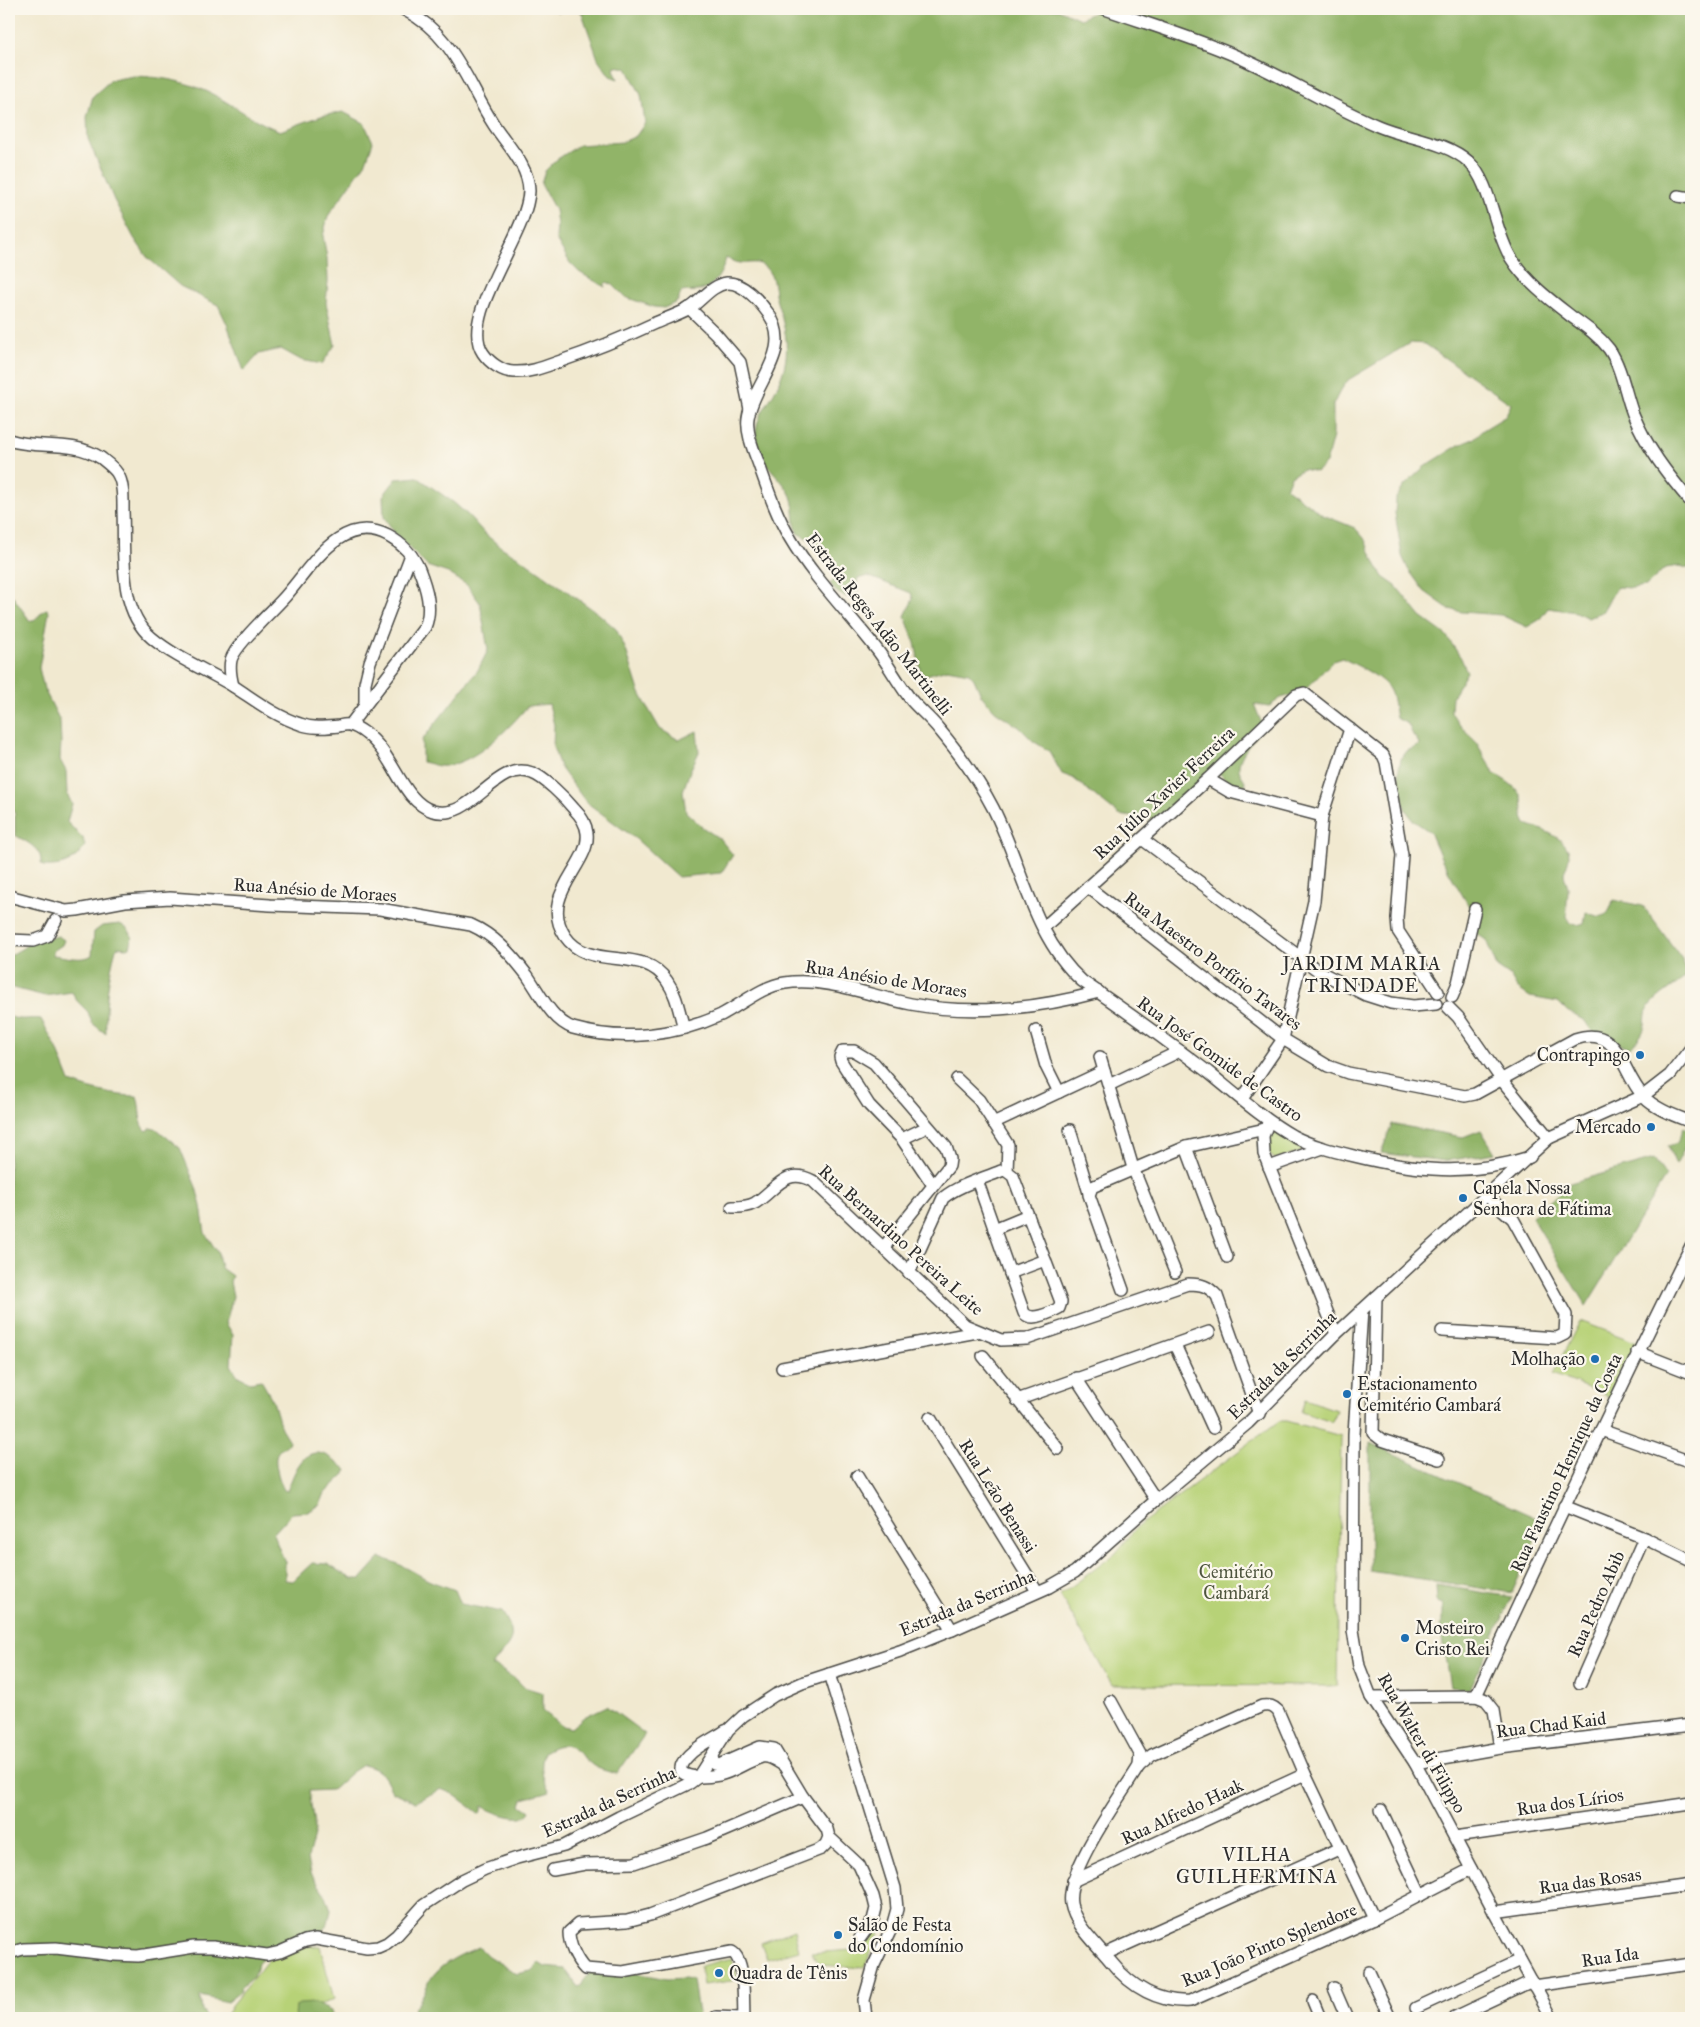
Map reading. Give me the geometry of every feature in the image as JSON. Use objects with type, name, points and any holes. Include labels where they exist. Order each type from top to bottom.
[{"type":"street","points":[[403,9],[433,30],[465,69],[492,123],[520,162],[529,189],[526,210],[481,309],[476,329],[478,343],[482,352],[490,361],[505,370],[513,372],[535,370],[594,350],[689,308],[715,333],[740,362],[750,409]]},
{"type":"street","points":[[1105,9],[1226,52],[1380,126],[1456,152],[1470,163],[1480,177],[1504,247],[1512,260],[1527,279],[1548,299],[1596,334],[1609,350],[1615,360],[1633,413],[1648,446],[1663,469],[1691,502]]},
{"type":"street","points":[[1678,196],[1691,198]]},
{"type":"street","name":"Estrada Reges Adão Martinelli","points":[[689,308],[714,288],[727,283],[737,284],[745,289],[768,312],[776,327],[778,341],[767,375],[750,409],[748,429],[757,460],[787,534],[800,555],[878,651],[910,699],[936,726],[970,768],[993,807],[1044,928],[1054,947],[1072,972],[1099,992]]},
{"type":"street","points":[[9,440],[18,443],[64,445],[85,451],[101,459],[118,474],[123,497],[126,588],[134,613],[146,633],[164,648],[233,686],[264,708],[291,721],[306,726],[320,727],[350,725],[384,750],[408,792],[418,802],[431,810],[444,812],[456,810],[509,773],[522,771],[534,773],[546,782],[574,809],[586,825],[588,836],[585,848],[561,891],[558,906],[559,922],[564,935],[574,946],[586,953],[601,958],[642,961],[659,971],[676,998],[684,1028]]},
{"type":"street","points":[[233,686],[230,673],[231,659],[240,644],[298,583],[319,557],[340,537],[354,530],[368,529],[380,532],[392,538],[411,555],[416,563],[426,588],[428,619],[416,638],[350,725]]},
{"type":"street","points":[[365,704],[365,683],[370,662],[411,555]]},
{"type":"street","name":"Rua Júlio Xavier Ferreira","points":[[1044,928],[1208,779],[1296,695],[1304,693],[1310,696],[1350,729]]},
{"type":"street","points":[[1242,1099],[1282,1039],[1314,901],[1322,816],[1350,729],[1384,755],[1402,855],[1397,918],[1398,930],[1438,992]]},
{"type":"street","points":[[1208,779],[1230,792],[1322,816]]},
{"type":"street","points":[[1142,839],[1320,972],[1366,996],[1391,1003],[1414,1006],[1436,1004],[1443,1008],[1450,1002],[1458,983],[1475,908]]},
{"type":"street","name":"Rua Maestro Porfírio Tavares","points":[[1088,887],[1282,1039],[1328,1066],[1348,1073],[1465,1096],[1475,1094],[1575,1040],[1587,1036],[1598,1036],[1613,1046],[1644,1096]]},
{"type":"street","name":"Rua Anésio de Moraes","points":[[9,896],[66,911],[125,901],[170,898],[270,905],[380,909],[471,925],[484,930],[498,941],[562,1022],[571,1027],[602,1034],[643,1036],[684,1028],[721,1015],[767,989],[782,983],[800,981],[830,985],[912,1004],[953,1011],[997,1009],[1037,1004],[1099,992]]},
{"type":"street","points":[[9,940],[33,941],[47,936],[56,920]]},
{"type":"street","points":[[1436,1004],[1434,996],[1438,992],[1446,991],[1458,1017],[1501,1079],[1549,1138],[1644,1096],[1670,1075],[1691,1048]]},
{"type":"street","name":"Rua José Gomide de Castro","points":[[1099,992],[1242,1099],[1268,1124],[1323,1148],[1390,1164],[1434,1170],[1478,1169],[1505,1165],[1530,1157]]},
{"type":"street","points":[[1036,1031],[1046,1066],[1059,1092]]},
{"type":"street","points":[[884,1247],[949,1166],[950,1159],[946,1147],[874,1063],[854,1051],[843,1051],[840,1057],[841,1061],[869,1105],[902,1139],[933,1185]]},
{"type":"street","points":[[1109,1085],[1180,1051]]},
{"type":"street","points":[[1100,1057],[1133,1168],[1175,1272]]},
{"type":"street","points":[[993,1123],[1104,1070]]},
{"type":"street","points":[[957,1080],[979,1100],[1008,1145],[1007,1171]]},
{"type":"street","points":[[1644,1096],[1670,1113],[1691,1122]]},
{"type":"street","points":[[1089,1193],[1097,1183],[1186,1147],[1268,1124],[1264,1154],[1336,1334]]},
{"type":"street","points":[[902,1139],[927,1127]]},
{"type":"street","points":[[1070,1130],[1089,1193],[1123,1290]]},
{"type":"street","name":"Estrada da Serrinha","points":[[9,1953],[23,1950],[56,1948],[138,1956],[213,1947],[267,1955],[280,1952],[305,1941],[316,1939],[367,1948],[378,1947],[388,1943],[424,1906],[462,1880],[509,1860],[564,1846],[690,1783],[698,1777],[728,1730],[743,1716],[775,1695],[802,1683],[900,1651],[952,1630],[1057,1583],[1075,1572],[1156,1500],[1258,1414],[1336,1334],[1549,1138]]},
{"type":"street","points":[[1186,1147],[1227,1257]]},
{"type":"street","points":[[1269,1167],[1323,1148]]},
{"type":"street","points":[[909,1273],[942,1198],[950,1192],[977,1180],[1001,1171],[1007,1171],[1013,1176],[1028,1215],[1061,1302],[1059,1308],[1032,1318],[1026,1316],[977,1180]]},
{"type":"street","name":"Rua Bernardino Pereira Leite","points":[[732,1207],[744,1207],[754,1203],[794,1174],[813,1180],[965,1325],[977,1332],[1001,1340],[1027,1339],[1188,1284],[1201,1284],[1209,1288],[1217,1296],[1258,1414]]},
{"type":"street","points":[[1442,1331],[1557,1338],[1565,1334],[1566,1315],[1513,1219],[1487,1196]]},
{"type":"street","points":[[994,1229],[1028,1215]]},
{"type":"street","name":"Rua Faustino Henrique da Costa","points":[[1476,1696],[1564,1506],[1691,1246]]},
{"type":"street","points":[[1010,1273],[1045,1260]]},
{"type":"street","points":[[1376,1297],[1373,1433],[1382,1440],[1439,1459]]},
{"type":"street","name":"Rua Walter di Filippo","points":[[1362,1310],[1354,1434],[1354,1630],[1359,1666],[1371,1697],[1416,1763],[1552,2018]]},
{"type":"street","points":[[782,1368],[977,1332]]},
{"type":"street","points":[[1016,1400],[1210,1332]]},
{"type":"street","points":[[1175,1345],[1213,1428]]},
{"type":"street","points":[[1638,1352],[1691,1373]]},
{"type":"street","points":[[982,1356],[1016,1400],[1058,1449]]},
{"type":"street","points":[[1076,1378],[1156,1500]]},
{"type":"street","name":"Rua Leão Benassi","points":[[930,1418],[1036,1591]]},
{"type":"street","points":[[1601,1430],[1691,1462]]},
{"type":"street","points":[[857,1476],[952,1630]]},
{"type":"street","points":[[1564,1506],[1644,1538],[1691,1561]]},
{"type":"street","name":"Rua Pedro Abib","points":[[1580,1683],[1644,1538]]},
{"type":"street","points":[[829,1674],[895,1888],[897,1909],[892,1927],[874,1965],[864,2000],[866,2018]]},
{"type":"street","points":[[1371,1697],[1476,1696],[1486,1700],[1494,1710],[1500,1748]]},
{"type":"street","points":[[1112,1701],[1140,1754],[1139,1766]]},
{"type":"street","points":[[1139,1766],[1152,1755],[1262,1706],[1269,1705],[1278,1711],[1305,1774],[1374,1919]]},
{"type":"street","name":"Rua Chad Kaid","points":[[1416,1763],[1500,1748],[1691,1725]]},
{"type":"street","points":[[728,1730],[698,1748],[682,1763],[681,1769],[684,1774],[688,1777],[698,1777],[726,1772],[762,1757],[770,1757],[784,1766]]},
{"type":"street","points":[[712,1757],[714,1764],[719,1765],[760,1747],[774,1749],[803,1797],[827,1829],[828,1837],[826,1844],[821,1849],[650,1915],[626,1920],[578,1924],[570,1932],[569,1940],[580,1964],[585,1969],[623,1972],[732,1952],[741,1966],[744,2018]]},
{"type":"street","name":"Rua João Pinto Splendore","points":[[1139,1766],[1081,1860],[1073,1881],[1070,1903],[1077,1920],[1105,1954],[1131,1982],[1150,1995],[1176,2002],[1190,2001],[1374,1919],[1471,1869]]},
{"type":"street","name":"Rua Alfredo Haak","points":[[1073,1881],[1305,1774]]},
{"type":"street","points":[[553,1870],[585,1864],[634,1863],[707,1838],[803,1797]]},
{"type":"street","name":"Rua dos Lírios","points":[[1455,1836],[1691,1803]]},
{"type":"street","points":[[1381,1810],[1421,1895]]},
{"type":"street","points":[[828,1837],[859,1865],[873,1896],[876,1908],[873,1920],[860,1938]]},
{"type":"street","points":[[1105,1954],[1341,1848]]},
{"type":"street","name":"Rua das Rosas","points":[[1494,1912],[1691,1886]]},
{"type":"street","points":[[1416,2008],[1520,1960]]},
{"type":"street","name":"Rua Ida","points":[[1454,2018],[1533,1984],[1691,1964]]},
{"type":"street","points":[[1369,1972],[1390,2018]]},
{"type":"street","points":[[1334,1988],[1347,2018]]},
{"type":"street","points":[[1313,2002],[1320,2018]]},
{"type":"street","points":[[716,2018],[740,2018]]},
{"type":"green space","points":[[554,9],[576,9],[558,12]]},
{"type":"green space","points":[[576,9],[1058,9],[1080,19],[1093,13],[1095,9],[1691,9],[1691,569],[1680,566],[1665,568],[1646,586],[1632,588],[1617,587],[1602,612],[1588,618],[1576,612],[1548,608],[1539,620],[1527,627],[1501,615],[1449,609],[1424,591],[1408,569],[1402,556],[1395,513],[1396,498],[1405,485],[1424,467],[1459,445],[1473,439],[1483,430],[1506,416],[1511,404],[1425,344],[1410,343],[1348,380],[1333,405],[1333,436],[1326,463],[1316,472],[1303,469],[1291,476],[1286,488],[1323,515],[1355,528],[1364,538],[1383,577],[1396,586],[1421,617],[1446,635],[1461,658],[1467,672],[1452,697],[1451,712],[1458,723],[1476,742],[1493,773],[1518,791],[1522,800],[1526,824],[1556,836],[1568,850],[1569,859],[1564,877],[1568,888],[1567,913],[1571,923],[1576,925],[1584,923],[1586,912],[1596,916],[1604,916],[1609,911],[1613,900],[1643,906],[1682,959],[1688,975],[1662,995],[1648,1009],[1640,1037],[1630,1047],[1617,1044],[1593,1033],[1585,1021],[1567,1011],[1558,1002],[1530,997],[1517,988],[1510,976],[1497,967],[1486,940],[1476,933],[1470,908],[1442,860],[1430,832],[1414,821],[1405,809],[1398,773],[1401,759],[1407,751],[1418,746],[1419,743],[1408,724],[1396,718],[1392,697],[1387,686],[1369,672],[1342,658],[1333,661],[1303,692],[1281,698],[1268,707],[1254,704],[1262,724],[1241,758],[1239,770],[1246,784],[1240,788],[1231,785],[1217,771],[1162,817],[1148,819],[1119,815],[1073,778],[1062,774],[1049,751],[995,711],[981,695],[974,679],[969,673],[947,669],[926,675],[921,673],[915,643],[905,616],[913,599],[911,593],[868,576],[857,579],[858,592],[855,598],[844,596],[834,590],[830,583],[836,577],[835,571],[824,552],[816,543],[797,533],[794,507],[789,492],[764,460],[757,446],[756,430],[758,423],[782,376],[786,355],[783,324],[773,280],[769,271],[759,264],[738,263],[726,258],[720,274],[711,285],[699,290],[682,291],[677,302],[664,308],[654,307],[625,297],[613,285],[607,282],[604,285],[605,287],[579,272],[570,263],[556,239],[557,224],[555,210],[541,184],[545,171],[556,160],[579,145],[623,142],[636,136],[645,123],[641,95],[627,68],[615,66],[614,69],[618,79],[610,76],[598,59],[582,13]]},
{"type":"green space","points":[[134,76],[180,82],[202,89],[280,131],[321,116],[343,112],[364,123],[373,142],[366,162],[328,216],[323,236],[327,258],[328,281],[326,303],[335,345],[322,364],[301,360],[281,349],[259,354],[244,371],[218,305],[180,286],[147,257],[134,238],[114,200],[88,139],[87,117],[93,96],[111,80]]},
{"type":"green space","points":[[417,477],[453,502],[501,547],[526,562],[599,614],[616,629],[626,650],[639,691],[660,729],[679,740],[697,731],[699,752],[683,791],[686,812],[702,827],[720,839],[733,855],[721,873],[678,877],[636,839],[586,802],[560,767],[553,747],[554,725],[549,704],[528,706],[491,743],[469,758],[445,766],[422,762],[422,740],[478,670],[488,650],[480,603],[467,585],[448,573],[427,566],[396,535],[384,517],[383,496],[396,479]]},
{"type":"green space","points":[[9,591],[30,621],[34,621],[44,610],[47,609],[49,612],[39,668],[44,689],[60,721],[60,760],[66,771],[67,794],[72,804],[67,822],[83,838],[85,846],[72,860],[56,866],[43,866],[36,849],[15,835],[15,815],[13,809],[9,809]]},
{"type":"green space","points":[[120,924],[131,933],[132,939],[130,947],[118,947],[116,949],[108,991],[106,1034],[92,1023],[88,1012],[77,1001],[72,992],[45,996],[9,987],[9,956],[23,948],[43,931],[42,933],[47,939],[58,936],[64,940],[62,945],[53,951],[53,955],[84,958],[92,955],[94,932],[102,926]]},
{"type":"green space","points":[[9,1016],[17,1019],[41,1019],[57,1049],[70,1082],[103,1092],[137,1096],[144,1128],[147,1131],[151,1128],[158,1130],[180,1148],[196,1187],[205,1233],[218,1253],[221,1268],[232,1276],[230,1282],[233,1296],[226,1323],[233,1335],[231,1365],[238,1376],[250,1382],[261,1380],[273,1401],[281,1428],[289,1441],[276,1455],[276,1465],[284,1490],[287,1491],[295,1471],[304,1459],[315,1453],[326,1455],[347,1470],[325,1493],[320,1505],[308,1512],[292,1513],[273,1534],[285,1562],[285,1580],[293,1581],[312,1563],[327,1564],[352,1579],[361,1579],[380,1558],[399,1564],[431,1581],[455,1590],[461,1604],[502,1612],[511,1629],[511,1636],[507,1646],[492,1666],[517,1680],[524,1687],[543,1693],[543,1711],[562,1726],[571,1728],[584,1717],[607,1706],[645,1734],[617,1774],[594,1766],[575,1750],[565,1745],[559,1745],[544,1752],[542,1772],[550,1791],[523,1799],[521,1805],[530,1811],[527,1815],[521,1817],[508,1816],[482,1806],[480,1814],[453,1794],[441,1789],[415,1802],[392,1791],[387,1781],[378,1771],[363,1765],[332,1790],[309,1791],[315,1831],[308,1858],[311,1873],[326,1896],[331,1910],[328,1923],[319,1936],[264,1958],[258,1963],[253,1977],[240,1988],[241,1991],[227,2002],[200,1996],[202,2010],[208,2018],[9,2018]]},
{"type":"green space","points":[[1392,1124],[1463,1137],[1481,1130],[1495,1153],[1445,1161],[1381,1153]]},
{"type":"green space","points":[[1684,1127],[1691,1131],[1691,1136],[1676,1165],[1668,1146],[1677,1143]]},
{"type":"green space","points":[[1274,1131],[1287,1135],[1302,1145],[1302,1152],[1275,1159],[1267,1153],[1266,1140]]},
{"type":"green space","points":[[1654,1159],[1666,1176],[1586,1306],[1532,1217],[1570,1183]]},
{"type":"green space","name":"Molhação","points":[[1580,1321],[1638,1343],[1610,1397],[1553,1374]]},
{"type":"green space","points":[[1305,1399],[1336,1410],[1332,1422],[1301,1412]]},
{"type":"green space","name":"Cemitério Cambará","points":[[1279,1421],[1286,1421],[1341,1436],[1337,1686],[1112,1685],[1060,1595],[1115,1554],[1137,1527]]},
{"type":"green space","points":[[1370,1443],[1543,1521],[1512,1593],[1370,1571]]},
{"type":"green space","points":[[1436,1585],[1512,1597],[1470,1689],[1450,1687],[1440,1626],[1443,1621],[1443,1604],[1437,1602]]},
{"type":"green space","points":[[871,1927],[879,1933],[864,1968],[821,1965],[811,1953],[852,1950]]},
{"type":"green space","points":[[794,1930],[799,1950],[767,1959],[761,1943]]},
{"type":"green space","points":[[305,1946],[320,1946],[334,1999],[315,2007],[309,2018],[225,2018],[233,2003],[268,1960]]},
{"type":"green space","points":[[479,1947],[488,1956],[517,1974],[531,1971],[539,1963],[545,1967],[565,1969],[578,1987],[581,1986],[587,1975],[598,1966],[667,1979],[685,1978],[693,1980],[698,2013],[695,2018],[416,2018],[413,2008],[436,1972],[453,1959]]},
{"type":"green space","name":"Quadra de Tênis","points":[[732,1958],[738,1980],[703,1985],[700,1966]]},
{"type":"green space","points":[[314,2003],[331,2011],[334,2018],[295,2018],[296,2006]]},
{"type":"place","name":"Contrapingo","points":[[1640,1055]]},
{"type":"place","name":"Mercado","points":[[1651,1127]]},
{"type":"place","name":"Capela Nossa Senhora de Fátima","points":[[1463,1198]]},
{"type":"place","name":"Molhação","points":[[1595,1359]]},
{"type":"place","name":"Estacionamento Cemitério Cambará","points":[[1347,1394]]},
{"type":"place","name":"Mosteiro Cristo Rei","points":[[1405,1638]]},
{"type":"place","name":"Salão de Festa do Condomínio","points":[[838,1935]]},
{"type":"place","name":"Quadra de Tênis","points":[[719,1973]]},
{"type":"district","name":"JARDIM MARIA TRINDADE","points":[[1362,974]]},
{"type":"district","name":"VILHA GUILHERMINA","points":[[1257,1865]]}]
